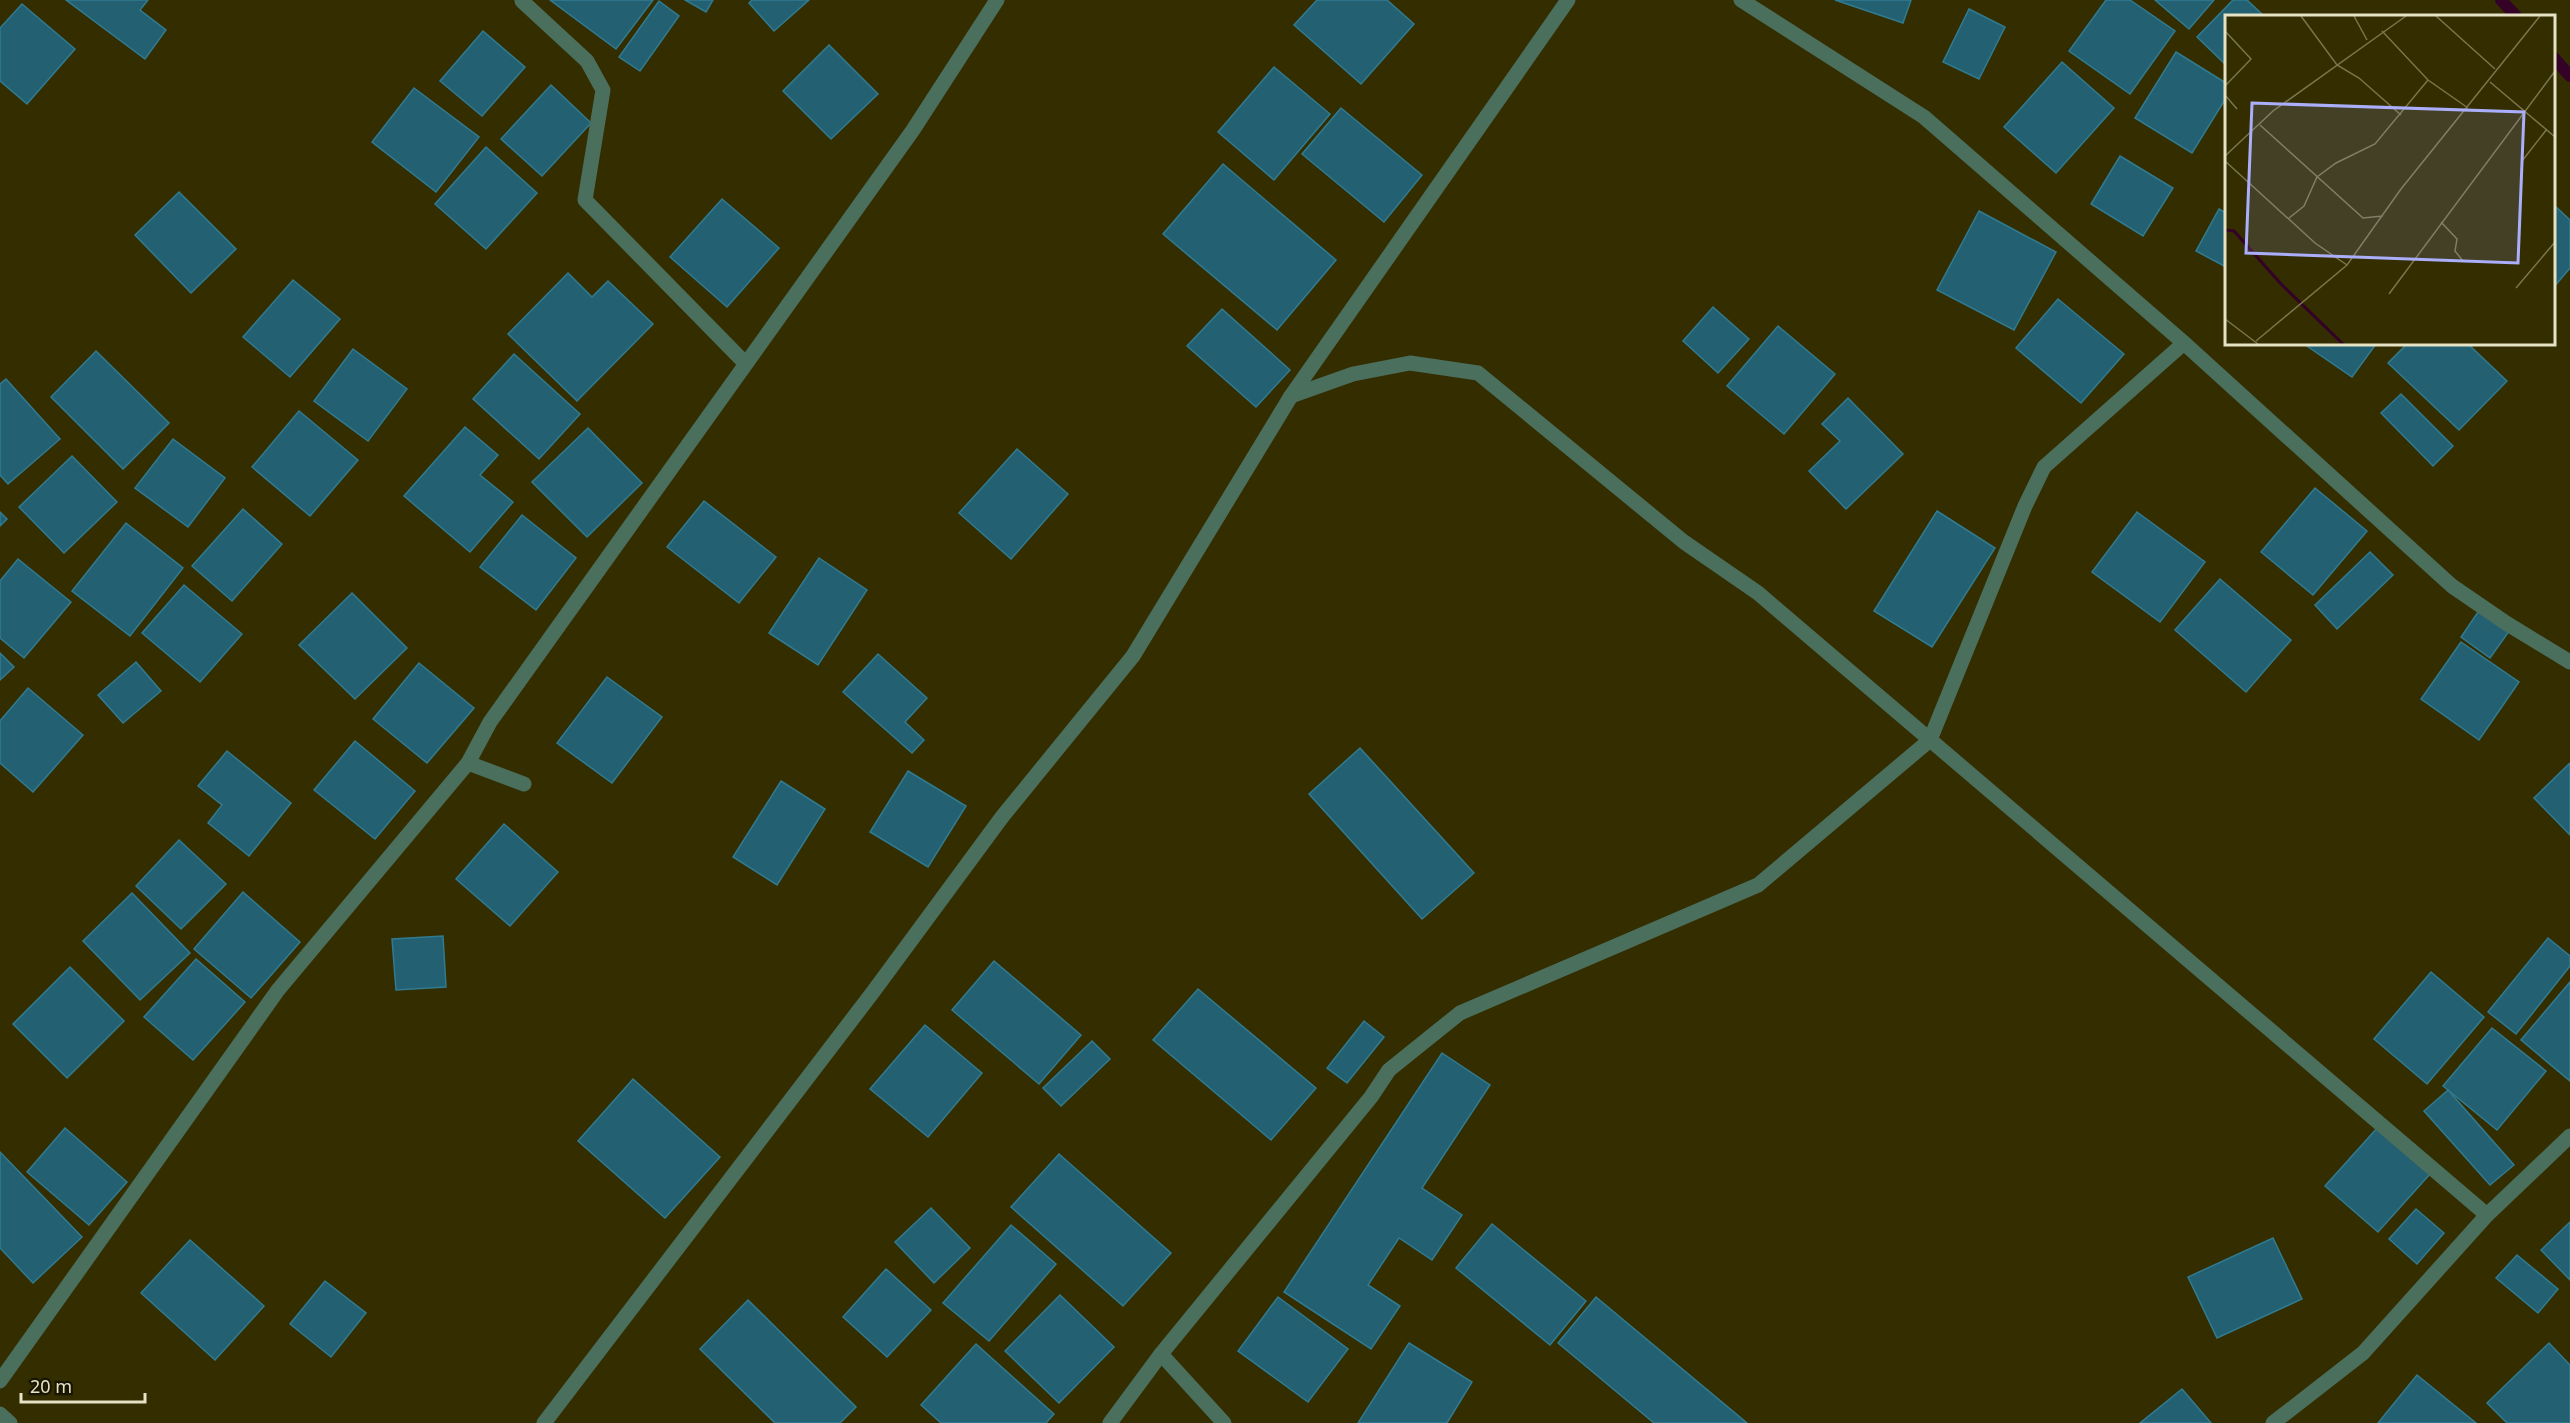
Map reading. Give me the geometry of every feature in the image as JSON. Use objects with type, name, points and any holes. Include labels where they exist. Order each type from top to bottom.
[{"type":"street","points":[[0,1381],[278,990],[468,763],[490,722],[913,130],[997,0]]},
{"type":"street","points":[[544,1423],[873,992],[1002,817],[1133,656],[1291,396],[1568,0]]},
{"type":"street","points":[[1741,0],[1924,117],[2184,342],[2452,585],[2506,623],[2570,662]]},
{"type":"street","points":[[522,1],[586,61],[603,90],[585,200],[745,363]]},
{"type":"street","points":[[1110,1423],[1161,1354],[1371,1097],[1389,1070],[1460,1013],[1758,885],[1930,740],[2025,506],[2044,467],[2184,342]]},
{"type":"street","points":[[1291,396],[1353,374],[1410,363],[1478,373],[1684,542],[1758,592],[2487,1215]]},
{"type":"street","points":[[468,763],[524,784]]},
{"type":"street","points":[[2272,1423],[2363,1353],[2487,1215],[2570,1136]]},
{"type":"street","points":[[1161,1354],[1224,1423]]},
{"type":"street","points":[[0,1414],[10,1423]]},
{"type":"building","points":[[66,0],[148,0],[140,10],[166,30],[145,59]]},
{"type":"building","points":[[550,0],[653,0],[616,49]]},
{"type":"building","points":[[685,0],[713,0],[706,12]]},
{"type":"building","points":[[752,0],[809,0],[774,31],[749,3]]},
{"type":"building","points":[[1317,0],[1387,0],[1414,24],[1361,84],[1294,25]]},
{"type":"building","points":[[1835,0],[1911,0],[1903,23]]},
{"type":"building","points":[[2106,0],[2130,0],[2175,31],[2130,94],[2069,51]]},
{"type":"building","points":[[2155,0],[2214,0],[2189,29]]},
{"type":"building","points":[[2233,0],[2247,0],[2263,15],[2225,15],[2225,64],[2197,37]]},
{"type":"building","points":[[659,1],[679,16],[640,71],[619,57]]},
{"type":"building","points":[[22,4],[75,49],[27,104],[0,81],[0,28]]},
{"type":"building","points":[[1969,9],[2005,27],[1979,79],[1943,62]]},
{"type":"building","points":[[483,31],[525,67],[482,116],[440,81]]},
{"type":"building","points":[[829,45],[878,94],[831,139],[783,91]]},
{"type":"building","points":[[2176,52],[2225,82],[2225,100],[2192,153],[2135,118]]},
{"type":"building","points":[[2062,62],[2114,108],[2056,173],[2004,127]]},
{"type":"building","points":[[1274,67],[1330,114],[1274,180],[1218,132]]},
{"type":"building","points":[[551,85],[591,123],[542,176],[501,139]]},
{"type":"building","points":[[414,88],[479,137],[436,192],[372,142]]},
{"type":"building","points":[[1341,108],[1422,175],[1384,222],[1302,154]]},
{"type":"building","points":[[486,147],[537,193],[486,249],[435,204]]},
{"type":"building","points":[[2120,156],[2173,188],[2143,236],[2091,204]]},
{"type":"building","points":[[1223,164],[1336,260],[1277,330],[1163,234]]},
{"type":"building","points":[[179,192],[236,249],[191,293],[135,235]]},
{"type":"building","points":[[722,199],[779,248],[727,307],[670,257]]},
{"type":"building","points":[[2555,206],[2570,220],[2570,268],[2555,286]]},
{"type":"building","points":[[2219,209],[2225,212],[2225,266],[2196,251]]},
{"type":"building","points":[[1979,211],[2056,252],[2014,330],[1937,290]]},
{"type":"building","points":[[568,273],[592,297],[608,281],[653,324],[577,401],[508,334]]},
{"type":"building","points":[[293,280],[340,319],[290,377],[243,337]]},
{"type":"building","points":[[2058,299],[2124,354],[2081,403],[2016,348]]},
{"type":"building","points":[[1713,307],[1749,339],[1718,373],[1683,341]]},
{"type":"building","points":[[1222,309],[1290,370],[1256,407],[1187,346]]},
{"type":"building","points":[[1778,326],[1835,374],[1784,434],[1727,386]]},
{"type":"building","points":[[2305,345],[2375,345],[2352,377]]},
{"type":"building","points":[[2406,345],[2469,345],[2507,381],[2459,430],[2388,363]]},
{"type":"building","points":[[353,349],[407,389],[368,441],[314,401]]},
{"type":"building","points":[[96,351],[169,423],[123,469],[51,397]]},
{"type":"building","points":[[514,354],[580,414],[539,459],[473,399]]},
{"type":"building","points":[[6,379],[60,439],[8,484],[0,475],[0,384]]},
{"type":"building","points":[[2401,394],[2453,446],[2433,466],[2381,413]]},
{"type":"building","points":[[1848,398],[1903,454],[1846,509],[1809,471],[1840,441],[1822,424]]},
{"type":"building","points":[[299,411],[358,460],[310,516],[252,467]]},
{"type":"building","points":[[465,427],[498,455],[480,475],[513,502],[470,552],[404,496]]},
{"type":"building","points":[[588,428],[642,483],[587,537],[532,482]]},
{"type":"building","points":[[173,439],[225,478],[188,527],[135,488]]},
{"type":"building","points":[[1017,449],[1068,494],[1011,559],[959,513]]},
{"type":"building","points":[[72,456],[117,502],[64,553],[19,507]]},
{"type":"building","points":[[2315,488],[2367,531],[2313,595],[2261,552]]},
{"type":"building","points":[[704,501],[776,557],[739,603],[667,547]]},
{"type":"building","points":[[243,509],[282,544],[232,601],[192,566]]},
{"type":"building","points":[[1937,511],[1995,548],[1932,647],[1874,611]]},
{"type":"building","points":[[0,512],[7,519],[0,526]]},
{"type":"building","points":[[2137,512],[2205,562],[2160,622],[2092,572]]},
{"type":"building","points":[[522,515],[576,558],[536,610],[480,567]]},
{"type":"building","points":[[126,523],[183,568],[130,636],[72,591]]},
{"type":"building","points":[[2370,552],[2393,575],[2337,629],[2315,605]]},
{"type":"building","points":[[819,558],[867,590],[818,665],[769,633]]},
{"type":"building","points":[[18,559],[71,602],[24,658],[0,638],[0,581]]},
{"type":"building","points":[[2220,579],[2291,640],[2246,692],[2175,630]]},
{"type":"building","points":[[184,585],[242,634],[200,682],[142,633]]},
{"type":"building","points":[[352,593],[407,648],[355,699],[299,645]]},
{"type":"building","points":[[2480,609],[2510,630],[2490,658],[2461,637]]},
{"type":"building","points":[[2461,642],[2519,682],[2479,740],[2421,699]]},
{"type":"building","points":[[0,653],[14,667],[0,680]]},
{"type":"building","points":[[878,654],[927,698],[905,722],[924,740],[912,753],[843,692]]},
{"type":"building","points":[[136,662],[161,691],[123,723],[98,695]]},
{"type":"building","points":[[419,663],[474,708],[427,763],[373,719]]},
{"type":"building","points":[[607,677],[662,717],[612,783],[557,743]]},
{"type":"building","points":[[28,688],[83,735],[33,792],[0,763],[0,721]]},
{"type":"building","points":[[355,741],[415,791],[375,839],[314,790]]},
{"type":"building","points":[[1360,748],[1474,873],[1422,919],[1309,794]]},
{"type":"building","points":[[227,751],[291,803],[249,856],[208,823],[222,805],[198,786]]},
{"type":"building","points":[[2570,763],[2570,835],[2534,798]]},
{"type":"building","points":[[908,771],[966,806],[928,867],[870,832]]},
{"type":"building","points":[[781,781],[825,809],[777,885],[733,857]]},
{"type":"building","points":[[504,824],[558,872],[510,926],[456,879]]},
{"type":"building","points":[[179,840],[226,884],[181,929],[136,886]]},
{"type":"building","points":[[243,892],[300,942],[251,998],[194,949]]},
{"type":"building","points":[[132,893],[190,953],[140,1000],[83,941]]},
{"type":"building","points":[[443,936],[446,987],[396,990],[392,939]]},
{"type":"building","points":[[2548,938],[2570,956],[2570,966],[2516,1034],[2488,1012]]},
{"type":"building","points":[[196,959],[245,1002],[193,1060],[144,1017]]},
{"type":"building","points":[[994,961],[1081,1035],[1039,1084],[952,1010]]},
{"type":"building","points":[[70,967],[124,1021],[67,1078],[13,1024]]},
{"type":"building","points":[[2431,972],[2484,1017],[2427,1084],[2374,1039]]},
{"type":"building","points":[[2570,982],[2570,1081],[2521,1040]]},
{"type":"building","points":[[1198,989],[1316,1088],[1271,1140],[1153,1040]]},
{"type":"building","points":[[1364,1021],[1384,1037],[1347,1083],[1327,1068]]},
{"type":"building","points":[[925,1025],[982,1073],[928,1137],[870,1089]]},
{"type":"building","points":[[2492,1028],[2546,1071],[2497,1130],[2443,1086]]},
{"type":"building","points":[[1092,1041],[1110,1059],[1061,1106],[1043,1088]]},
{"type":"building","points":[[1442,1053],[1490,1085],[1422,1188],[1462,1215],[1432,1260],[1399,1238],[1368,1285],[1400,1306],[1371,1349],[1284,1292]]},
{"type":"building","points":[[633,1079],[720,1157],[665,1218],[578,1141]]},
{"type":"building","points":[[2448,1090],[2514,1165],[2490,1185],[2424,1111]]},
{"type":"building","points":[[2378,1127],[2430,1174],[2378,1232],[2325,1186]]},
{"type":"building","points":[[65,1128],[127,1182],[89,1225],[27,1172]]},
{"type":"building","points":[[0,1152],[82,1237],[33,1283],[0,1248]]},
{"type":"building","points":[[1059,1154],[1171,1253],[1123,1306],[1011,1207]]},
{"type":"building","points":[[931,1208],[970,1248],[934,1283],[895,1242]]},
{"type":"building","points":[[2416,1209],[2444,1233],[2417,1264],[2389,1239]]},
{"type":"building","points":[[2570,1222],[2570,1280],[2541,1250]]},
{"type":"building","points":[[1492,1224],[1586,1301],[1550,1345],[1456,1268]]},
{"type":"building","points":[[1011,1225],[1056,1264],[989,1341],[943,1303]]},
{"type":"building","points":[[2273,1238],[2302,1299],[2217,1338],[2188,1277]]},
{"type":"building","points":[[190,1240],[264,1306],[215,1360],[141,1293]]},
{"type":"building","points":[[2517,1255],[2558,1289],[2538,1313],[2496,1278]]},
{"type":"building","points":[[886,1269],[931,1310],[887,1357],[843,1317]]},
{"type":"building","points":[[325,1281],[366,1313],[331,1357],[290,1324]]},
{"type":"building","points":[[1060,1295],[1114,1347],[1059,1403],[1005,1351]]},
{"type":"building","points":[[1278,1297],[1348,1349],[1308,1402],[1238,1351]]},
{"type":"building","points":[[1596,1297],[1747,1423],[1654,1423],[1558,1343]]},
{"type":"building","points":[[748,1300],[856,1407],[840,1423],[775,1423],[700,1349]]},
{"type":"building","points":[[1409,1343],[1472,1382],[1447,1423],[1358,1423]]},
{"type":"building","points":[[2549,1343],[2570,1365],[2570,1423],[2507,1423],[2487,1403]]},
{"type":"building","points":[[976,1344],[1054,1414],[1046,1423],[941,1423],[921,1405]]},
{"type":"building","points":[[2417,1375],[2476,1423],[2378,1423]]},
{"type":"building","points":[[2182,1389],[2211,1423],[2140,1423]]},
{"type":"waterway","points":[[2501,0],[2515,15]]},
{"type":"waterway","points":[[2555,59],[2570,76]]}]
